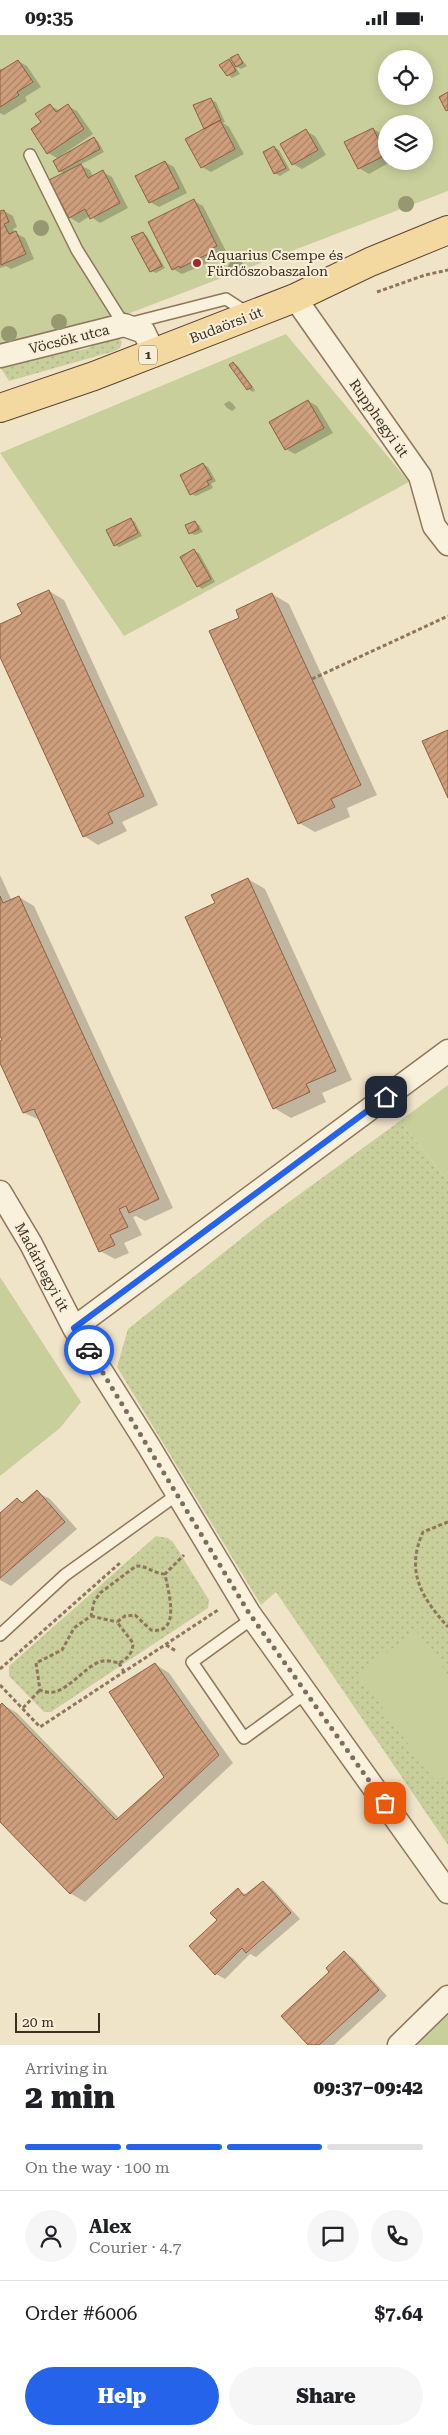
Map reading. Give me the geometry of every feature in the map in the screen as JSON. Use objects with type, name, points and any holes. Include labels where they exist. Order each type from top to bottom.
[{"type":"main road","name":"Budaörsi út","points":[[0,408],[154,353],[295,298],[370,262],[448,231]]},
{"type":"street","name":"Rupphegyi út","points":[[295,298],[420,477],[434,526],[448,544]]},
{"type":"street","name":"Vöcsök utca","points":[[0,356],[124,325],[144,332],[154,353]]},
{"type":"street","points":[[74,1328],[448,1051]]},
{"type":"street","name":"Madárhegyi út","points":[[0,1192],[31,1244],[74,1328],[253,1618],[448,1893]]},
{"type":"street","points":[[399,2045],[448,1997]]},
{"type":"lane","points":[[30,155],[77,250],[124,325],[226,299],[250,315]]},
{"type":"lane","points":[[0,1635],[65,1575],[178,1494]]},
{"type":"lane","points":[[253,1618],[192,1662],[244,1738],[306,1693]]},
{"type":"path","points":[[371,295],[425,275],[448,270]]},
{"type":"path","points":[[312,679],[448,616]]},
{"type":"path","points":[[448,1522],[423,1532],[416,1554],[422,1593],[429,1605],[448,1627]]},
{"type":"path","points":[[40,1690],[36,1663],[62,1650],[72,1631],[91,1616],[96,1599],[115,1581],[124,1577],[134,1567],[140,1566],[158,1574],[165,1574],[184,1555]]},
{"type":"path","points":[[0,1669],[126,1559]]},
{"type":"path","points":[[118,1622],[125,1616],[132,1614],[151,1630],[161,1630],[167,1627],[171,1612],[165,1574]]},
{"type":"path","points":[[0,1685],[40,1727],[218,1610]]},
{"type":"path","points":[[40,1690],[54,1691],[64,1688],[102,1661],[119,1663],[130,1654],[133,1643],[118,1622],[91,1616]]},
{"type":"path","points":[[119,1663],[124,1672]]},
{"type":"path","points":[[23,1709],[40,1690]]},
{"type":"green space","points":[[0,35],[448,35],[448,191],[125,315],[0,347]]},
{"type":"green space","points":[[286,334],[409,482],[124,636],[0,453]]},
{"type":"green space","points":[[119,338],[122,342],[120,348],[115,351],[9,381],[0,367],[19,360],[86,349],[108,339]]},
{"type":"green space","points":[[448,1085],[448,1181],[400,1121]]},
{"type":"green space","points":[[400,1121],[448,1181],[448,1845],[276,1592],[261,1605],[117,1367],[128,1329],[267,1218]]},
{"type":"green space","points":[[0,1277],[81,1402],[60,1428],[0,1476]]},
{"type":"green space","points":[[156,1536],[168,1538],[173,1542],[209,1600],[208,1608],[51,1712],[44,1712],[9,1676],[9,1666]]},
{"type":"green space","points":[[417,1631],[448,1675],[448,1774],[436,1783],[358,1673]]},
{"type":"green space","points":[[448,2004],[448,2045],[401,2045]]},
{"type":"building","points":[[238,54],[243,63],[236,67],[230,58]]},
{"type":"building","points":[[229,59],[236,71],[227,76],[219,65]]},
{"type":"building","points":[[18,60],[33,82],[17,92],[19,95],[0,107],[0,71]]},
{"type":"building","points":[[448,92],[448,110],[446,111],[439,97]]},
{"type":"building","points":[[211,98],[221,120],[204,129],[193,105]]},
{"type":"building","points":[[50,104],[56,112],[68,104],[84,129],[47,154],[31,129],[41,122],[35,114]]},
{"type":"building","points":[[220,120],[235,149],[201,168],[185,139]]},
{"type":"building","points":[[373,128],[378,138],[378,159],[358,169],[344,142]]},
{"type":"building","points":[[306,129],[318,150],[292,165],[280,144]]},
{"type":"building","points":[[94,137],[100,149],[59,172],[53,161]]},
{"type":"building","points":[[274,146],[286,168],[274,174],[263,152]]},
{"type":"building","points":[[165,161],[179,188],[149,203],[135,176]]},
{"type":"building","points":[[81,164],[88,178],[103,170],[120,203],[90,219],[85,209],[69,218],[49,180]]},
{"type":"building","points":[[194,199],[217,246],[211,249],[212,252],[172,270],[148,222]]},
{"type":"building","points":[[4,210],[9,222],[4,224],[9,234],[16,231],[26,254],[1,265],[0,211]]},
{"type":"building","points":[[143,232],[162,266],[150,272],[131,237]]},
{"type":"building","points":[[233,362],[252,387],[247,390],[229,365]]},
{"type":"building","points":[[308,400],[324,428],[285,450],[269,422]]},
{"type":"building","points":[[203,463],[212,479],[207,481],[209,485],[190,495],[180,475]]},
{"type":"building","points":[[131,518],[138,533],[114,546],[106,530]]},
{"type":"building","points":[[195,521],[199,529],[189,534],[185,525]]},
{"type":"building","points":[[194,549],[211,579],[197,587],[180,557]]},
{"type":"building","points":[[49,590],[144,796],[108,813],[113,823],[83,837],[0,657],[0,624],[22,614],[17,604]]},
{"type":"building","points":[[272,593],[361,785],[331,799],[335,807],[298,824],[209,631],[239,618],[236,610]]},
{"type":"building","points":[[448,730],[448,798],[422,741]]},
{"type":"building","points":[[248,878],[336,1071],[306,1084],[310,1092],[273,1109],[185,917],[215,903],[211,895]]},
{"type":"building","points":[[0,896],[3,903],[19,896],[159,1199],[129,1213],[126,1206],[119,1209],[128,1227],[110,1235],[115,1245],[99,1252],[34,1109],[23,1113],[0,1063],[0,1041],[2,1040],[0,1036]]},
{"type":"building","points":[[37,1490],[65,1522],[0,1578],[0,1513],[17,1498],[22,1503]]},
{"type":"building","points":[[155,1663],[219,1755],[70,1894],[0,1822],[0,1705],[2,1703],[116,1820],[164,1777],[109,1692]]},
{"type":"building","points":[[263,1881],[291,1913],[246,1953],[242,1948],[215,1975],[189,1946],[217,1920],[210,1913],[238,1888],[244,1896]]},
{"type":"building","points":[[344,1951],[379,1990],[319,2045],[308,2045],[281,2016],[329,1972],[326,1968]]},
{"type":"way so far","points":[[89,1350],[249,1613],[385,1803]]},
{"type":"place","name":"Aquarius Csempe és Fürdőszobaszalon","points":[[197,263]]},
{"type":"route","points":[[89,1350],[74,1328],[386,1097]]}]
